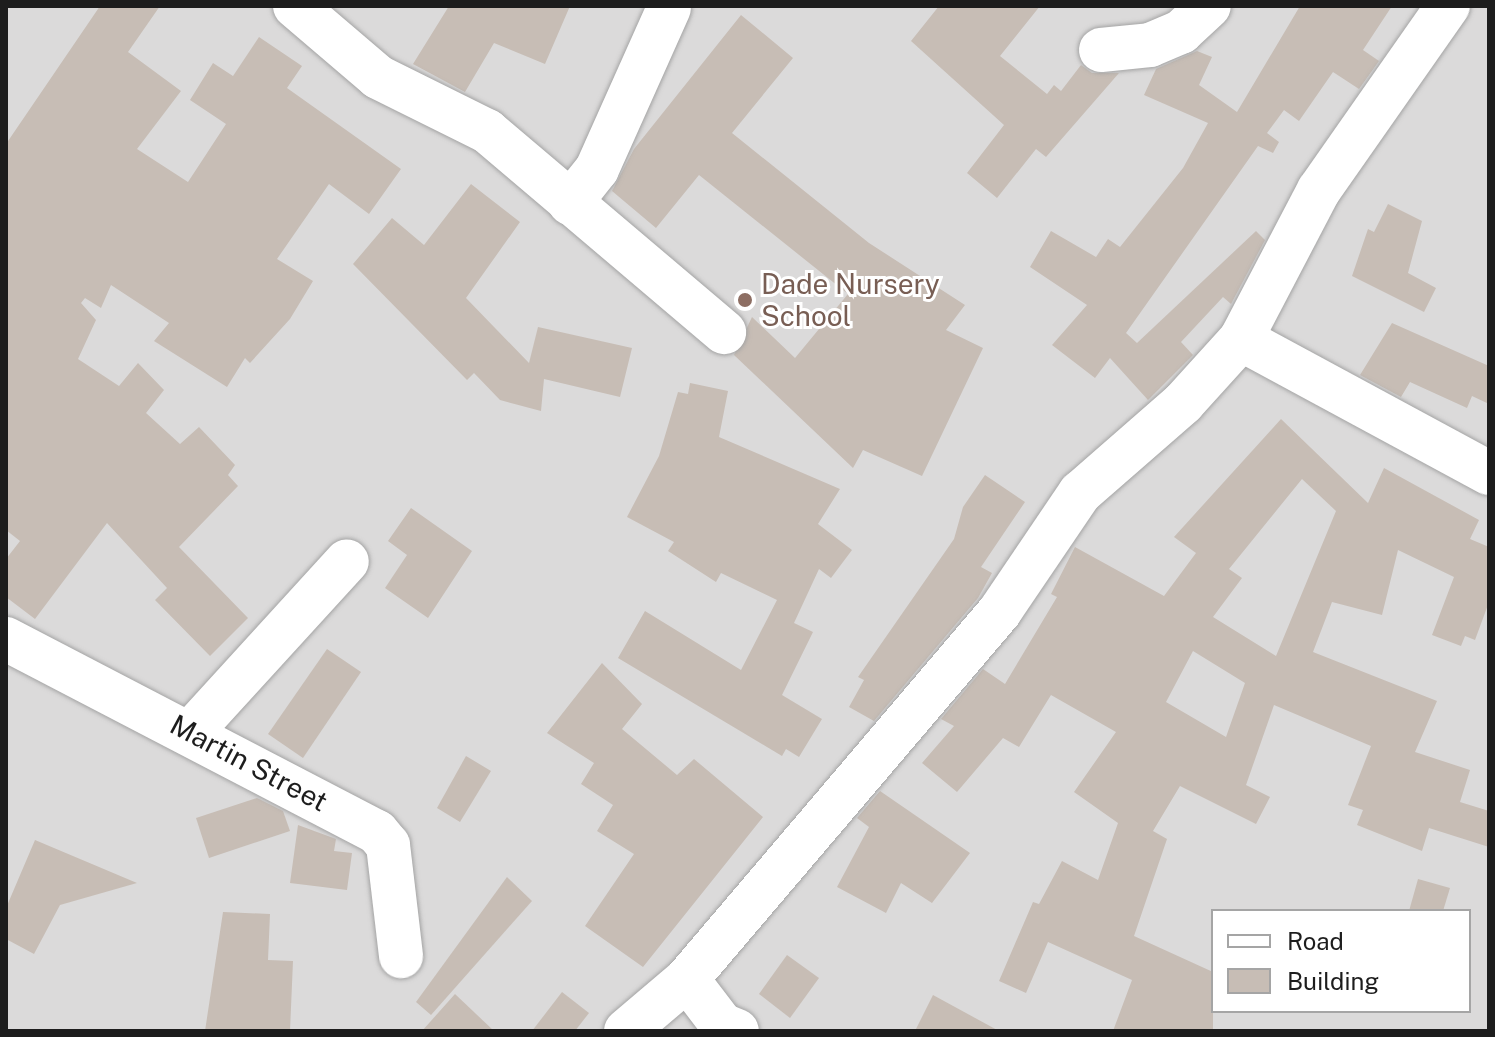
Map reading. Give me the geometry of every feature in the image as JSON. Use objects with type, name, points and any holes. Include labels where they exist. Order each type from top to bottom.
[{"type":"street","points":[[295,6],[378,77],[487,131],[724,332]]},
{"type":"street","points":[[1101,50],[1150,45],[1181,32],[1209,6]]},
{"type":"street","points":[[626,1031],[687,979],[1000,611],[1080,493],[1183,403],[1241,339],[1306,212],[1448,6]]},
{"type":"street","points":[[570,203],[597,169],[669,8]]},
{"type":"street","points":[[1241,339],[1489,473]]},
{"type":"street","points":[[191,732],[347,561]]},
{"type":"street","name":"Martin Street","points":[[6,639],[191,732],[383,838],[401,956]]},
{"type":"street","points":[[687,979],[722,1025],[737,1031]]},
{"type":"shaded area","points":[[6,6],[1489,6],[1489,1031],[6,1031]]},
{"type":"building","points":[[100,6],[160,6],[128,52],[181,91],[137,149],[188,182],[226,124],[190,100],[213,63],[233,76],[259,37],[302,66],[287,88],[401,169],[369,214],[329,184],[277,259],[313,281],[290,319],[250,363],[245,358],[227,387],[154,341],[169,323],[111,285],[101,308],[85,298],[81,303],[96,320],[78,359],[119,386],[138,363],[164,390],[146,413],[180,444],[199,427],[235,465],[228,475],[238,486],[179,547],[248,618],[210,656],[155,600],[167,588],[107,523],[35,619],[6,597],[6,559],[20,541],[6,530],[6,144]]},
{"type":"building","points":[[449,6],[570,6],[545,64],[494,43],[465,92],[413,64]]},
{"type":"building","points":[[939,6],[1040,6],[1000,56],[1047,94],[1054,85],[1061,91],[1081,65],[1092,73],[1119,73],[1046,157],[1036,149],[997,198],[967,173],[1004,125],[911,41]]},
{"type":"building","points":[[1300,6],[1392,6],[1363,50],[1379,61],[1359,89],[1333,72],[1299,121],[1284,110],[1267,133],[1279,142],[1273,153],[1258,146],[1126,333],[1137,343],[1256,231],[1265,240],[1231,304],[1223,297],[1181,342],[1193,355],[1148,400],[1110,358],[1095,378],[1052,345],[1087,305],[1030,267],[1051,231],[1096,257],[1108,239],[1120,247],[1183,168],[1208,123],[1144,95],[1156,69],[1197,51],[1212,57],[1199,85],[1237,112]]},
{"type":"building","points":[[741,15],[793,58],[732,133],[869,243],[965,305],[946,330],[983,348],[922,476],[863,450],[853,468],[734,355],[752,317],[795,358],[848,294],[699,175],[656,228],[612,191],[634,149]]},
{"type":"building","points":[[471,184],[520,222],[466,298],[529,363],[538,327],[632,348],[620,397],[544,379],[541,411],[500,400],[474,373],[467,380],[353,264],[392,218],[424,245]]},
{"type":"building","points":[[1388,204],[1422,221],[1408,273],[1436,288],[1424,312],[1352,276],[1368,229],[1374,232]]},
{"type":"building","points":[[1392,323],[1489,366],[1489,404],[1472,396],[1467,408],[1410,382],[1401,397],[1360,375]]},
{"type":"building","points":[[690,383],[728,391],[719,437],[840,489],[818,524],[852,550],[831,578],[819,569],[794,623],[813,632],[782,695],[822,719],[799,757],[786,749],[782,756],[618,658],[645,611],[741,670],[777,600],[721,573],[716,582],[668,551],[674,542],[627,517],[659,456],[678,392],[688,394]]},
{"type":"building","points":[[1281,419],[1368,503],[1384,468],[1479,520],[1470,539],[1489,547],[1489,602],[1475,640],[1465,636],[1461,646],[1432,635],[1454,577],[1398,550],[1382,615],[1332,602],[1313,652],[1437,701],[1415,752],[1470,770],[1460,802],[1489,811],[1489,847],[1429,828],[1422,851],[1357,825],[1363,810],[1348,805],[1371,746],[1274,705],[1246,785],[1270,797],[1256,824],[1180,786],[1153,831],[1167,839],[1134,936],[1211,971],[1213,1031],[1113,1031],[1132,980],[1048,942],[1026,993],[999,981],[1033,902],[1039,904],[1062,861],[1098,880],[1118,823],[1074,792],[1116,732],[1051,695],[1019,747],[1003,738],[957,792],[922,763],[954,726],[941,719],[983,669],[1005,684],[1057,597],[1051,594],[1075,547],[1164,596],[1196,553],[1174,537]],"holes":[[[1302,479],[1336,511],[1276,656],[1213,617],[1242,578],[1229,569]],[[1193,651],[1245,683],[1226,737],[1166,702]]]},
{"type":"building","points":[[985,475],[1025,502],[981,567],[992,573],[978,598],[874,721],[849,707],[864,680],[858,677],[954,539],[963,507]]},
{"type":"building","points":[[411,508],[472,551],[428,618],[385,588],[407,555],[388,541]]},
{"type":"building","points":[[327,649],[361,672],[303,758],[268,734]]},
{"type":"building","points":[[602,663],[642,704],[622,729],[677,775],[694,759],[763,817],[643,967],[585,926],[634,854],[597,831],[613,805],[581,784],[594,763],[547,733]]},
{"type":"building","points":[[466,756],[491,771],[460,822],[437,808]]},
{"type":"building","points":[[880,791],[970,853],[932,903],[901,883],[886,913],[837,887],[869,827],[857,818]]},
{"type":"building","points":[[257,798],[283,811],[290,831],[209,858],[196,818]]},
{"type":"building","points":[[298,825],[336,839],[334,851],[352,853],[347,890],[290,883]]},
{"type":"building","points":[[35,840],[137,883],[60,905],[34,954],[6,939],[6,908]]},
{"type":"building","points":[[507,877],[532,901],[431,1015],[416,1002]]},
{"type":"building","points":[[1418,879],[1450,888],[1444,909],[1410,909]]},
{"type":"building","points":[[223,912],[270,914],[268,960],[293,961],[290,1031],[205,1031]]},
{"type":"building","points":[[787,955],[819,978],[790,1018],[759,994]]},
{"type":"building","points":[[562,992],[589,1013],[575,1031],[532,1031]]},
{"type":"building","points":[[455,994],[494,1031],[422,1031]]},
{"type":"building","points":[[933,995],[999,1031],[915,1031]]},
{"type":"place","name":"Dade Nursery School","points":[[745,300]]}]
